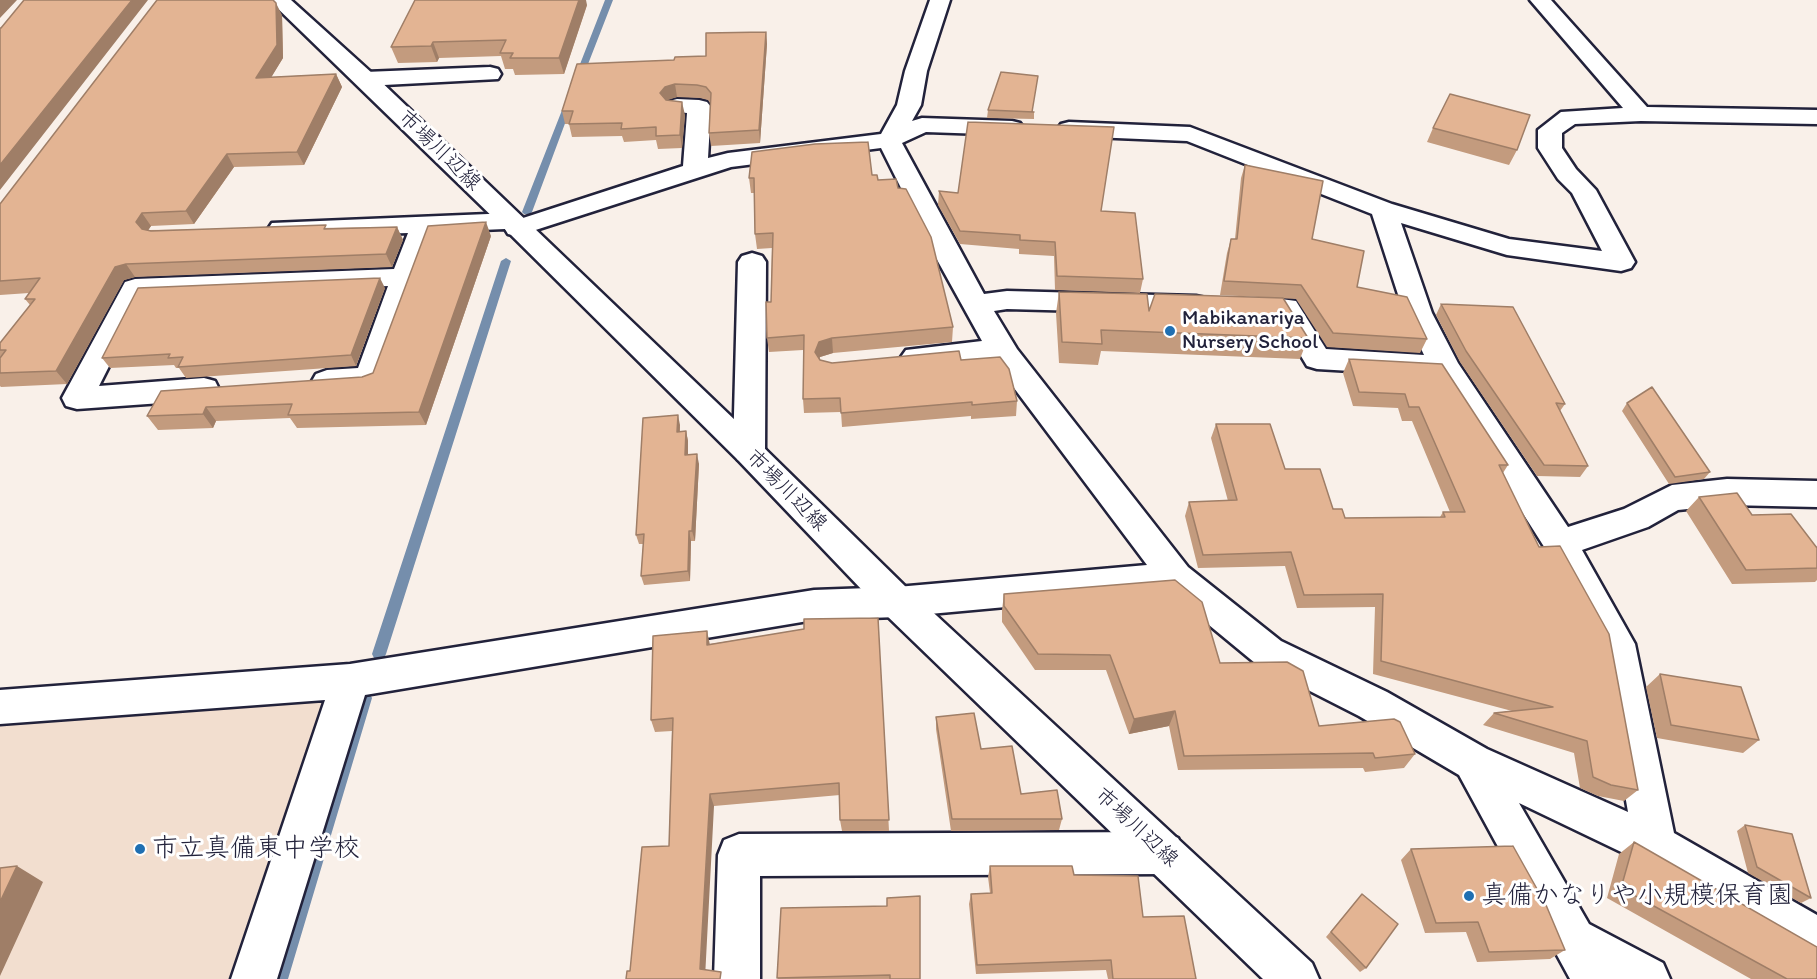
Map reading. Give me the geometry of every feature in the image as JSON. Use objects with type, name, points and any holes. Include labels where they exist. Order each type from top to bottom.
[{"type":"street","name":"市場川辺線","points":[[279,0],[365,79],[749,452],[897,602],[1296,979]]},
{"type":"street","points":[[889,140],[909,105],[916,71],[940,0]]},
{"type":"street","points":[[1540,0],[1641,114]]},
{"type":"street","points":[[365,79],[490,74]]},
{"type":"street","points":[[677,106],[699,107],[695,170]]},
{"type":"street","points":[[252,231],[424,224],[515,225],[728,160],[889,140],[922,124],[1190,134],[1383,209],[1507,247],[1621,262],[1583,190],[1567,174],[1550,148],[1550,130],[1569,117],[1641,114],[1817,117]]},
{"type":"street","points":[[889,140],[976,305],[1002,349],[1176,578],[1268,652],[1374,704],[1473,762],[1655,846],[1817,940]]},
{"type":"street","points":[[1383,209],[1418,313],[1445,366],[1560,543],[1617,644],[1655,846]]},
{"type":"street","points":[[299,383],[369,378],[424,224]]},
{"type":"street","points":[[749,452],[752,262]]},
{"type":"street","points":[[229,388],[77,398],[135,288],[405,277]]},
{"type":"street","points":[[976,305],[1007,300],[1216,306]]},
{"type":"street","points":[[1251,307],[1286,308],[1317,359],[1445,366]]},
{"type":"street","points":[[890,360],[1002,349]]},
{"type":"street","points":[[1560,543],[1636,518],[1672,498],[1727,492],[1817,494]]},
{"type":"street","points":[[0,707],[350,681],[814,605],[897,602],[1176,578]]},
{"type":"street","points":[[254,979],[350,681]]},
{"type":"street","points":[[1473,762],[1585,960],[1647,979]]},
{"type":"street","points":[[737,979],[739,855],[1163,853]]},
{"type":"shaded area","name":"市立真備東中学校","points":[[329,698],[236,979],[0,979],[0,719]]},
{"type":"building","points":[[24,0],[132,0],[0,165],[0,28]]},
{"type":"building","points":[[157,0],[273,0],[276,3],[277,45],[256,78],[336,74],[297,152],[227,154],[186,211],[142,213],[136,222],[142,229],[151,231],[326,225],[324,229],[397,227],[386,254],[126,264],[115,267],[56,371],[0,373],[0,358],[6,350],[0,350],[0,343],[35,299],[25,299],[40,278],[0,281],[0,204]]},
{"type":"building","points":[[415,0],[579,0],[559,58],[510,58],[513,53],[500,53],[506,40],[433,42],[431,46],[391,47]]},
{"type":"building","points":[[766,32],[759,130],[709,133],[711,93],[706,87],[697,85],[675,84],[665,87],[660,93],[666,100],[682,102],[680,135],[656,136],[656,127],[621,129],[622,123],[569,124],[573,111],[562,111],[577,64],[674,60],[675,57],[706,56],[706,33]]},
{"type":"building","points":[[1001,72],[1038,76],[1032,112],[988,110]]},
{"type":"building","points":[[1450,94],[1530,115],[1517,150],[1433,128]]},
{"type":"building","points":[[968,122],[1114,127],[1101,211],[1135,213],[1143,279],[1057,276],[1055,242],[1020,240],[1020,235],[960,231],[939,191],[958,193]]},
{"type":"building","points":[[868,142],[872,175],[877,175],[878,180],[896,179],[898,188],[906,189],[931,237],[953,327],[832,338],[819,342],[815,352],[820,360],[832,363],[959,351],[961,360],[1000,357],[1009,369],[1017,401],[972,405],[972,402],[841,413],[840,398],[803,399],[804,335],[767,338],[766,302],[771,302],[773,233],[755,234],[754,178],[749,178],[752,152],[815,144]]},
{"type":"building","points":[[1245,165],[1323,181],[1312,239],[1364,251],[1357,287],[1407,297],[1427,339],[1333,333],[1301,285],[1224,281],[1231,239],[1237,239]]},
{"type":"building","points":[[486,222],[419,412],[288,415],[292,404],[206,407],[203,414],[147,416],[161,391],[362,377],[373,373],[428,226]]},
{"type":"building","points":[[380,278],[351,355],[178,367],[183,357],[168,358],[170,354],[102,358],[138,288]]},
{"type":"building","points":[[1059,292],[1147,294],[1149,311],[1155,294],[1283,298],[1308,338],[1101,330],[1102,344],[1062,342]]},
{"type":"building","points":[[1441,304],[1513,307],[1565,404],[1556,403],[1588,466],[1544,465],[1466,351]]},
{"type":"building","points":[[1349,359],[1442,364],[1508,465],[1499,465],[1539,547],[1560,546],[1609,634],[1638,790],[1611,785],[1593,777],[1587,741],[1494,713],[1553,707],[1381,661],[1383,594],[1304,595],[1291,552],[1203,555],[1189,502],[1237,500],[1216,424],[1270,424],[1285,469],[1320,469],[1333,509],[1342,509],[1345,518],[1445,517],[1443,512],[1465,512],[1419,407],[1409,407],[1405,394],[1359,392]]},
{"type":"building","points":[[1652,387],[1710,472],[1675,477],[1627,403]]},
{"type":"building","points":[[678,415],[677,432],[686,431],[685,455],[697,454],[692,531],[689,531],[688,571],[641,576],[644,534],[636,535],[643,418]]},
{"type":"building","points":[[1737,493],[1752,515],[1791,514],[1817,548],[1817,568],[1746,570],[1699,497]]},
{"type":"building","points":[[1175,580],[1202,602],[1220,663],[1287,662],[1303,671],[1319,726],[1394,719],[1400,722],[1415,754],[1375,758],[1373,753],[1184,756],[1175,711],[1134,719],[1110,655],[1038,654],[1004,606],[1004,594]]},
{"type":"building","points":[[878,618],[889,820],[840,820],[839,783],[710,794],[700,969],[721,972],[720,979],[626,979],[627,971],[630,971],[642,847],[669,846],[673,718],[651,720],[653,636],[707,631],[707,645],[804,629],[804,619]]},
{"type":"building","points":[[1660,674],[1741,687],[1759,740],[1671,725]]},
{"type":"building","points":[[974,713],[981,749],[1012,746],[1021,794],[1057,790],[1062,819],[952,819],[936,717]]},
{"type":"building","points":[[1745,825],[1792,834],[1811,898],[1757,867]]},
{"type":"building","points":[[1634,842],[1817,947],[1817,979],[1787,979],[1621,888]]},
{"type":"building","name":"真備かなりや小規模保育園","points":[[1513,846],[1546,905],[1565,950],[1489,952],[1478,922],[1436,923],[1411,849]]},
{"type":"building","points":[[17,866],[0,902],[0,868]]},
{"type":"building","points":[[990,866],[1072,866],[1074,875],[1138,876],[1143,917],[1184,916],[1196,979],[1113,979],[1111,960],[977,965],[971,894],[992,893]]},
{"type":"building","points":[[1362,894],[1398,924],[1366,968],[1331,932]]},
{"type":"building","points":[[920,896],[920,979],[890,979],[890,975],[777,978],[781,908],[887,906],[887,898]]},
{"type":"waterway","points":[[579,77],[609,0]]},
{"type":"waterway","points":[[527,212],[569,102]]},
{"type":"waterway","points":[[379,654],[506,261]]},
{"type":"waterway","points":[[280,979],[365,698]]},
{"type":"place","name":"Mabikanariya Nursery School","points":[[1170,331]]},
{"type":"place","name":"市立真備東中学校","points":[[140,849]]},
{"type":"place","name":"真備かなりや小規模保育園","points":[[1469,896]]}]
